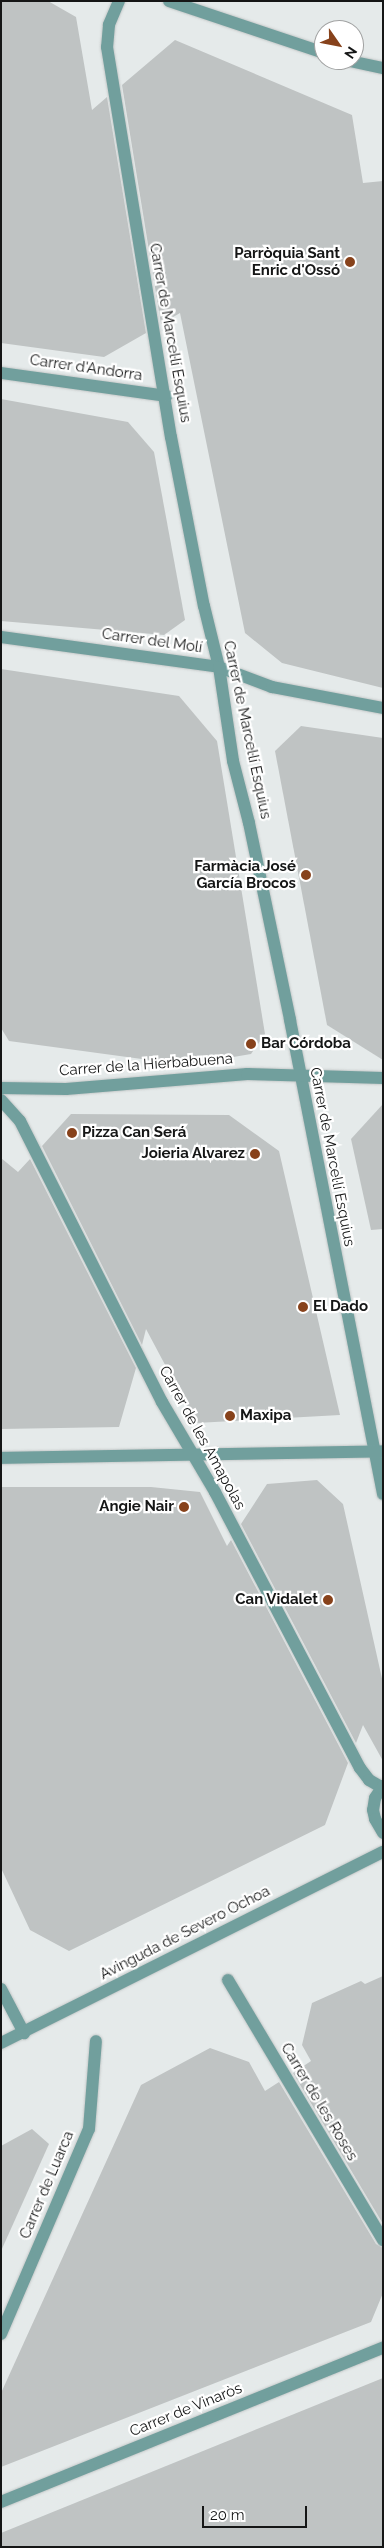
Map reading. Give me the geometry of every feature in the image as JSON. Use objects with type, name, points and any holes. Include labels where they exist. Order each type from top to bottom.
[{"type":"street","name":"Carrer de Marcel·lí Esquius","points":[[119,1],[109,25],[107,46],[152,329],[166,396],[180,484],[219,668],[233,761],[249,823],[290,1020],[299,1076],[378,1451],[383,1494]]},
{"type":"street","points":[[169,1],[194,5],[314,49]]},
{"type":"street","points":[[364,64],[383,68]]},
{"type":"street","name":"Carrer d'Andorra","points":[[1,373],[166,396]]},
{"type":"street","name":"Carrer del Molí","points":[[1,637],[219,668],[272,687],[383,708]]},
{"type":"street","name":"Carrer de la Hierbabuena","points":[[1,1088],[66,1089],[248,1074],[383,1078]]},
{"type":"street","name":"Carrer de les Amapolas","points":[[1,1100],[20,1121],[162,1402],[220,1501],[360,1768],[369,1780],[382,1787]]},
{"type":"street","points":[[1,1458],[378,1451]]},
{"type":"street","points":[[382,1787],[375,1798],[373,1810],[375,1819],[383,1833]]},
{"type":"street","name":"Avinguda de Severo Ochoa","points":[[1,2042],[24,2033],[383,1852]]},
{"type":"street","name":"Carrer de les Roses","points":[[228,1980],[383,2240]]},
{"type":"street","points":[[1,1989],[24,2033]]},
{"type":"street","name":"Carrer de Luarca","points":[[1,2334],[88,2129],[96,2041]]},
{"type":"street","name":"Carrer de Vinaròs","points":[[1,2502],[383,2348]]},
{"type":"building","points":[[1,1],[48,1],[76,17],[92,110],[107,97],[146,333],[104,357],[1,343]]},
{"type":"building","points":[[175,40],[352,115],[363,183],[383,181],[383,688],[282,663],[245,633],[180,313],[161,324],[122,85]]},
{"type":"building","points":[[1,399],[128,422],[154,452],[185,620],[164,635],[1,621]]},
{"type":"building","points":[[1,669],[179,696],[217,741],[265,1034],[251,1054],[186,1065],[9,1041],[1,1028]]},
{"type":"building","points":[[301,726],[383,738],[383,1060],[327,1025],[275,751]]},
{"type":"building","points":[[383,1104],[383,1229],[371,1230],[351,1139]]},
{"type":"building","points":[[71,1114],[229,1115],[279,1151],[340,1415],[196,1423],[146,1329],[142,1345],[42,1146]]},
{"type":"building","points":[[1,1158],[18,1172],[30,1159],[136,1368],[119,1427],[1,1429]]},
{"type":"building","name":"Can Vidalet","points":[[317,1480],[343,1504],[383,1683],[383,1761],[363,1725],[356,1743],[241,1524],[267,1484]]},
{"type":"building","points":[[1,1487],[151,1487],[200,1492],[227,1546],[231,1540],[348,1763],[325,1825],[69,1951],[30,1930],[1,1868]]},
{"type":"building","points":[[383,1976],[383,2224],[293,2073],[311,2061],[302,2045],[312,2003],[361,1981],[365,1984]]},
{"type":"building","points":[[210,2048],[249,2062],[265,2091],[279,2082],[376,2244],[383,2248],[383,2293],[371,2322],[1,2467],[1,2393],[141,2085]]},
{"type":"building","points":[[32,2129],[49,2144],[1,2251],[1,2146]]},
{"type":"building","points":[[383,2378],[383,2547],[1,2547],[1,2533]]},
{"type":"place","name":"Parròquia Sant Enric d'Ossó","points":[[350,262]]},
{"type":"place","name":"Farmàcia José García Brocos","points":[[306,875]]},
{"type":"place","name":"Bar Córdoba","points":[[251,1044]]},
{"type":"place","name":"Pizza Can Será","points":[[72,1133]]},
{"type":"place","name":"Joieria Alvarez","points":[[255,1154]]},
{"type":"place","name":"El Dado","points":[[303,1307]]},
{"type":"place","name":"Maxipa","points":[[230,1416]]},
{"type":"place","name":"Angie Nair","points":[[184,1507]]},
{"type":"place","name":"Can Vidalet","points":[[328,1600]]}]
